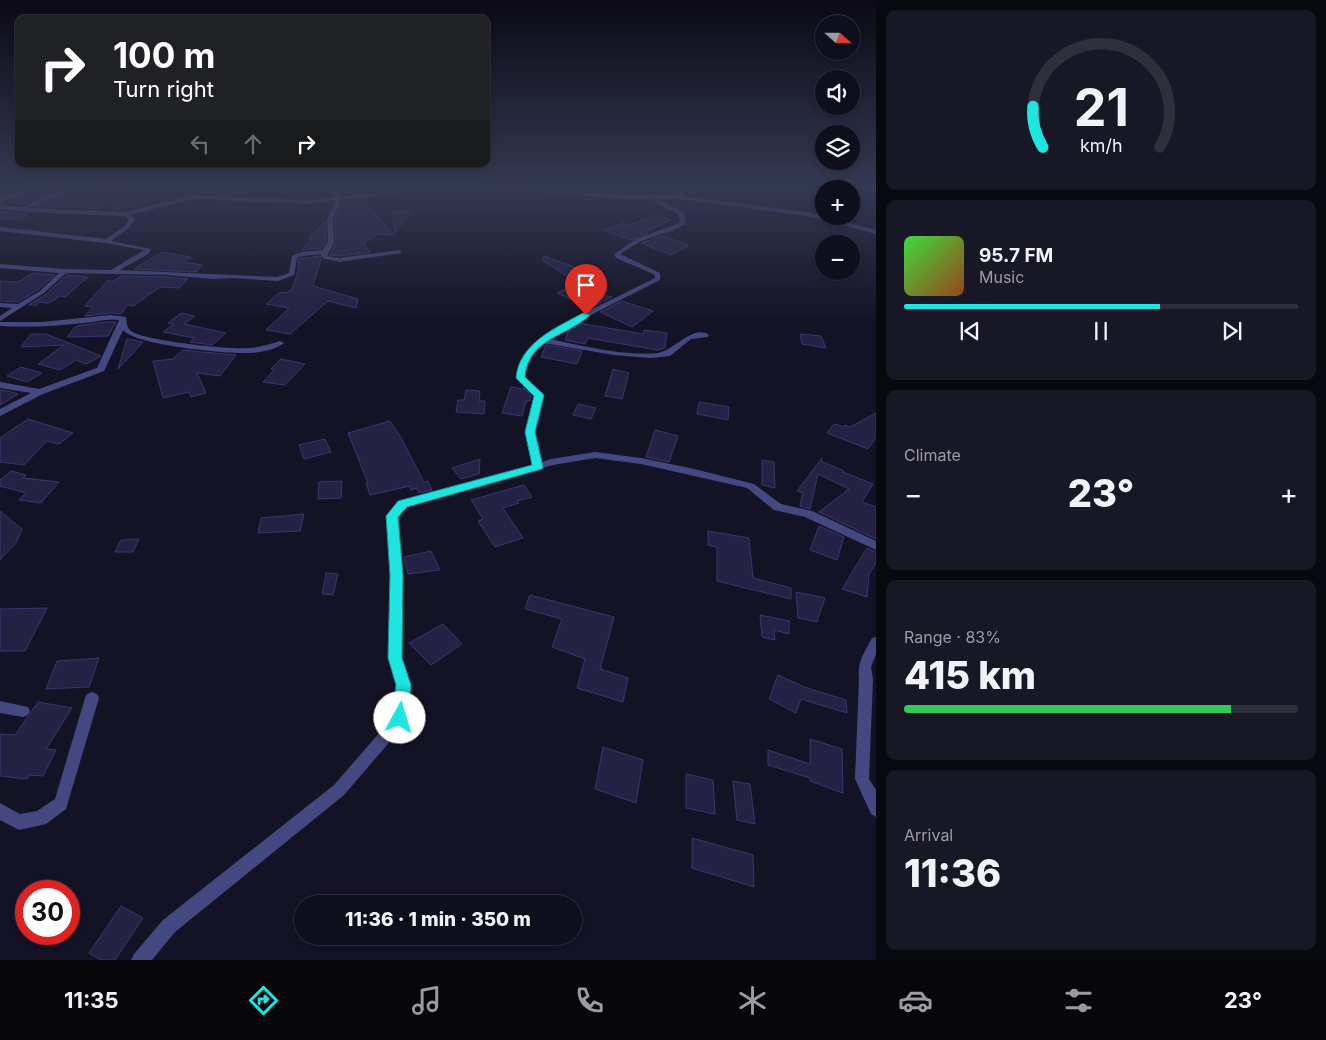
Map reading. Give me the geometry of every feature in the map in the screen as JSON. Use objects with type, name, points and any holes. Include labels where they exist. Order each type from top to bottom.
[{"type":"street","points":[[5,230],[47,236],[107,241],[148,249],[146,254],[112,272]]},
{"type":"street","points":[[107,241],[123,230]]},
{"type":"street","points":[[330,230],[331,242],[324,257],[330,260],[399,252]]},
{"type":"street","points":[[538,467],[530,432],[539,395],[520,378],[521,369],[526,358],[541,340],[573,320],[611,304],[626,294],[658,279],[658,274],[652,270],[624,260],[618,257],[618,254],[642,239],[674,230]]},
{"type":"street","points":[[0,266],[64,271],[168,273],[195,276],[278,279],[292,274],[294,257],[302,254],[325,252]]},
{"type":"street","points":[[0,319],[42,292],[64,271]]},
{"type":"street","points":[[0,305],[19,306]]},
{"type":"street","points":[[0,324],[84,321],[104,316],[123,319],[115,340],[104,357],[101,369],[40,392],[0,412]]},
{"type":"street","points":[[122,324],[128,332],[140,337],[238,353],[272,348],[280,344]]},
{"type":"street","points":[[541,340],[614,354],[651,356],[667,354],[689,337],[705,335]]},
{"type":"street","points":[[0,385],[40,392]]},
{"type":"street","points":[[140,960],[169,926],[339,790],[400,718],[403,685],[395,658],[396,575],[392,516],[402,504],[551,462],[595,455],[641,461],[750,486],[778,506],[808,514],[876,546]]},
{"type":"street","points":[[876,642],[865,658],[866,679],[862,779],[875,802],[876,809]]},
{"type":"street","points":[[0,811],[19,822],[40,818],[61,804],[92,698]]},
{"type":"street","points":[[0,707],[23,711]]},
{"type":"building","points":[[317,230],[325,230],[326,242],[322,248],[302,250],[312,239],[308,239]]},
{"type":"building","points":[[335,230],[389,230],[394,235],[377,234],[364,244],[370,252],[339,256],[330,255],[336,243]]},
{"type":"building","points":[[603,230],[649,230],[646,231],[649,232],[631,240]]},
{"type":"building","points":[[662,236],[689,245],[671,255],[641,243]]},
{"type":"building","points":[[162,252],[191,257],[183,262],[202,265],[196,272],[134,269]]},
{"type":"building","points":[[320,256],[321,259],[313,286],[358,299],[356,308],[328,301],[290,334],[266,330],[289,308],[266,304],[280,292],[286,293],[292,289],[297,276],[299,259]]},
{"type":"building","points":[[544,256],[591,272],[608,280],[594,285],[608,290],[603,295],[612,297],[590,308],[557,293],[578,283],[542,260]]},
{"type":"building","points":[[33,273],[55,275],[39,289],[18,302],[0,301],[0,281],[18,282]]},
{"type":"building","points":[[67,275],[88,277],[65,297],[60,296],[49,303],[39,302],[37,305],[29,305],[45,295]]},
{"type":"building","points":[[122,276],[188,279],[179,288],[160,287],[133,306],[127,305],[121,314],[111,313],[85,316],[93,307],[85,306],[107,281],[113,281]]},
{"type":"building","points":[[622,301],[653,311],[632,327],[600,312]]},
{"type":"building","points":[[181,313],[195,316],[184,324],[226,333],[212,345],[190,342],[194,338],[163,332],[174,324],[168,323]]},
{"type":"building","points":[[116,322],[108,336],[67,337],[76,326]]},
{"type":"building","points":[[579,323],[643,334],[644,330],[667,333],[665,348],[657,350],[588,338],[585,344],[565,340],[570,328]]},
{"type":"building","points":[[31,334],[46,334],[101,356],[86,364],[76,360],[60,370],[38,364],[64,345],[21,347]]},
{"type":"building","points":[[800,334],[821,336],[826,348],[802,344]]},
{"type":"building","points":[[127,339],[143,342],[118,369]]},
{"type":"building","points":[[546,345],[582,351],[577,364],[541,357]]},
{"type":"building","points":[[183,350],[236,355],[220,376],[197,373],[206,393],[191,397],[189,392],[163,398],[153,361],[173,359]]},
{"type":"building","points":[[281,359],[305,364],[285,385],[263,382],[274,370],[271,369]]},
{"type":"building","points":[[21,367],[42,373],[27,382],[7,376]]},
{"type":"building","points":[[613,369],[629,373],[622,399],[605,396]]},
{"type":"building","points":[[511,387],[525,389],[531,395],[530,401],[526,401],[522,416],[502,413]]},
{"type":"building","points":[[0,390],[12,392],[18,394],[0,405]]},
{"type":"building","points":[[466,390],[480,391],[479,401],[485,401],[484,414],[456,412],[458,400],[464,400]]},
{"type":"building","points":[[699,402],[729,407],[728,420],[697,414]]},
{"type":"building","points":[[578,404],[596,408],[591,419],[573,415]]},
{"type":"building","points":[[876,413],[876,437],[868,449],[827,433],[834,424],[850,427]]},
{"type":"building","points":[[28,419],[73,433],[59,444],[47,441],[24,465],[0,462],[0,438]]},
{"type":"building","points":[[390,421],[424,482],[428,481],[432,490],[419,493],[417,488],[411,490],[410,486],[370,495],[366,483],[368,483],[348,433]]},
{"type":"building","points":[[655,430],[678,436],[669,462],[646,457]]},
{"type":"building","points":[[325,439],[331,452],[304,459],[299,445]]},
{"type":"building","points":[[822,458],[821,461],[873,484],[862,502],[876,507],[876,539],[819,512],[849,489],[818,474],[810,509],[800,506],[803,493],[797,491]]},
{"type":"building","points":[[480,459],[479,474],[461,479],[452,468]]},
{"type":"building","points":[[762,460],[774,462],[775,488],[762,485]]},
{"type":"building","points":[[11,471],[26,475],[23,478],[59,482],[41,503],[19,500],[26,493],[0,486],[0,480]]},
{"type":"building","points":[[342,481],[341,498],[318,499],[319,482]]},
{"type":"building","points":[[524,485],[532,497],[517,501],[519,503],[503,508],[523,538],[495,547],[478,521],[483,519],[471,500]]},
{"type":"building","points":[[0,511],[22,529],[16,543],[0,560]]},
{"type":"building","points":[[304,514],[300,531],[258,533],[261,518]]},
{"type":"building","points":[[819,526],[844,537],[837,560],[810,550]]},
{"type":"building","points":[[708,531],[749,538],[753,578],[791,588],[791,599],[717,581],[717,547],[708,545]]},
{"type":"building","points":[[139,539],[133,552],[115,552],[121,540]]},
{"type":"building","points":[[867,548],[876,552],[876,563],[869,574],[867,597],[842,589]]},
{"type":"building","points":[[431,551],[440,570],[408,574],[404,557]]},
{"type":"building","points":[[326,573],[338,574],[333,595],[322,594]]},
{"type":"building","points":[[796,592],[825,598],[817,622],[798,618]]},
{"type":"building","points":[[530,595],[614,617],[600,669],[628,678],[623,702],[577,688],[585,659],[552,647],[562,619],[525,609]]},
{"type":"building","points":[[47,608],[25,651],[0,651],[0,609]]},
{"type":"building","points":[[760,615],[789,621],[789,634],[774,630],[775,640],[762,637]]},
{"type":"building","points":[[443,624],[462,644],[431,665],[409,643]]},
{"type":"building","points":[[99,658],[89,687],[46,689],[57,661]]},
{"type":"building","points":[[778,675],[804,687],[846,700],[847,713],[801,699],[796,713],[769,699]]},
{"type":"building","points":[[38,702],[72,708],[46,749],[56,750],[43,776],[29,775],[27,779],[0,776],[0,734],[15,735]]},
{"type":"building","points":[[810,739],[842,749],[843,793],[810,781],[810,778],[768,765],[768,750],[810,764]]},
{"type":"building","points":[[603,747],[643,760],[636,803],[595,789]]},
{"type":"building","points":[[686,774],[713,780],[715,814],[686,808]]},
{"type":"building","points":[[733,781],[750,784],[755,824],[737,820]]},
{"type":"building","points":[[692,838],[753,855],[754,887],[692,868]]},
{"type":"building","points":[[121,906],[143,918],[115,960],[101,960],[89,953]]},
{"type":"route","points":[[400,718],[403,685],[395,658],[396,575],[392,516],[402,504],[538,467],[530,432],[539,395],[520,378],[521,369],[526,358],[541,340],[573,320],[586,315]]}]
